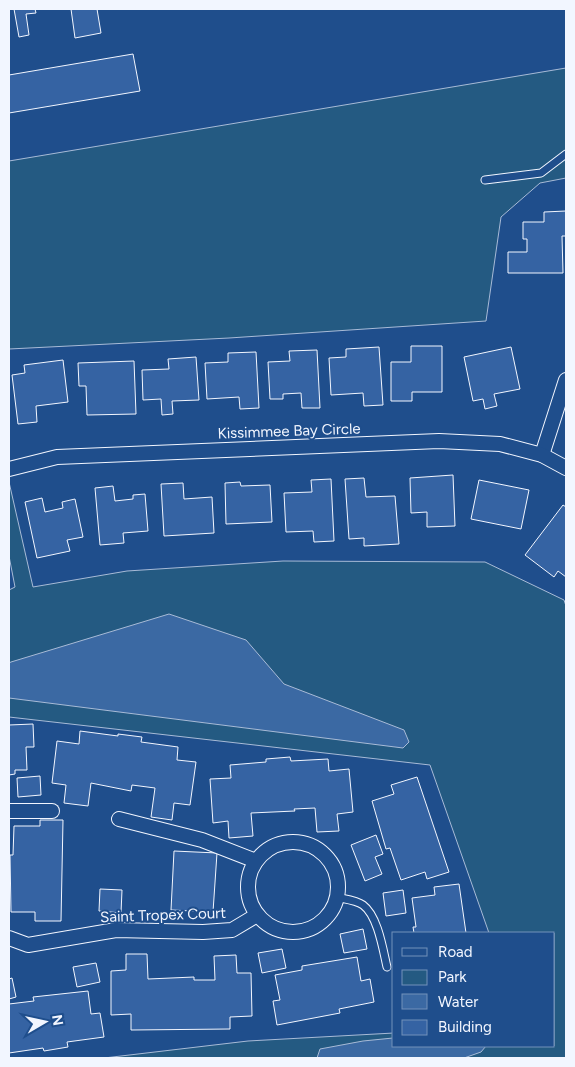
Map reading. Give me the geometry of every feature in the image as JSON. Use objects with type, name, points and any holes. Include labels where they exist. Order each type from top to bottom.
[{"type":"street","points":[[542,455],[566,380]]},
{"type":"street","name":"Kissimmee Bay Circle","points":[[9,469],[57,457],[439,441],[500,444],[542,455],[566,468]]},
{"type":"street","points":[[9,811],[52,811]]},
{"type":"street","points":[[119,819],[202,840],[256,861]]},
{"type":"street","points":[[296,842],[311,846],[324,855],[333,867],[337,882],[336,898],[331,911],[322,922],[309,929],[296,932],[281,931],[268,925],[250,903],[248,889],[250,874],[256,861],[267,850],[280,844],[296,842]]},
{"type":"street","name":"Saint Tropex Court","points":[[9,938],[28,945],[116,930],[203,932],[232,930],[258,915]]},
{"type":"lane","points":[[485,180],[541,173],[566,154]]},
{"type":"lane","points":[[336,898],[362,905],[366,909],[375,922],[387,967]]},
{"type":"green space","points":[[566,68],[566,178],[540,183],[501,217],[486,321],[229,338],[9,349],[9,161]]},
{"type":"green space","points":[[9,482],[33,587],[127,571],[283,561],[485,562],[564,600],[566,606],[566,1058],[104,1058],[248,1041],[392,1033],[392,1047],[555,1047],[555,932],[489,932],[430,765],[9,717],[9,590],[15,587],[9,556]]},
{"type":"water","points":[[169,614],[246,640],[284,684],[404,730],[409,742],[403,748],[9,698],[9,663]]},
{"type":"water","points":[[392,1038],[392,1047],[485,1047],[481,1052],[464,1058],[317,1058],[320,1049]]},
{"type":"building","points":[[14,9],[35,9],[36,13],[26,14],[29,35],[19,37]]},
{"type":"building","points":[[71,9],[97,9],[101,33],[75,38]]},
{"type":"building","points":[[133,54],[140,91],[9,113],[9,75]]},
{"type":"building","points":[[566,211],[566,236],[562,236],[563,273],[508,273],[508,252],[527,252],[527,239],[523,239],[523,222],[544,222],[544,212]]},
{"type":"building","points":[[411,346],[442,346],[442,392],[412,392],[412,401],[391,401],[391,362],[411,362]]},
{"type":"building","points":[[379,347],[383,405],[364,406],[363,393],[331,395],[329,358],[346,357],[346,349]]},
{"type":"building","points":[[511,347],[520,389],[494,394],[497,406],[485,409],[483,399],[473,401],[464,357]]},
{"type":"building","points":[[317,350],[320,408],[302,408],[301,393],[283,394],[283,399],[270,399],[268,362],[290,361],[289,351]]},
{"type":"building","points":[[256,352],[259,408],[240,409],[239,397],[207,399],[205,363],[228,362],[228,353]]},
{"type":"building","points":[[196,357],[199,400],[172,401],[173,414],[162,415],[161,399],[143,400],[142,370],[169,369],[168,359]]},
{"type":"building","points":[[63,360],[68,402],[36,406],[37,422],[18,424],[12,375],[25,373],[24,365]]},
{"type":"building","points":[[134,361],[136,414],[87,415],[86,386],[79,386],[78,363]]},
{"type":"building","points":[[453,475],[455,526],[427,527],[427,512],[411,513],[410,478]]},
{"type":"building","points":[[364,478],[366,497],[395,496],[399,544],[364,546],[364,538],[349,539],[345,479]]},
{"type":"building","points":[[331,479],[334,541],[314,542],[313,531],[286,532],[284,493],[312,492],[311,480]]},
{"type":"building","points":[[479,480],[529,490],[521,529],[471,519]]},
{"type":"building","points":[[240,482],[241,486],[270,485],[272,522],[226,524],[225,483]]},
{"type":"building","points":[[183,483],[184,499],[212,497],[214,533],[164,536],[161,484]]},
{"type":"building","points":[[113,486],[115,501],[133,499],[133,495],[145,494],[148,531],[123,533],[124,543],[100,545],[95,488]]},
{"type":"building","points":[[42,498],[45,512],[63,508],[62,502],[75,499],[83,537],[67,540],[70,551],[37,558],[25,502]]},
{"type":"building","points":[[563,505],[566,507],[566,577],[558,571],[554,577],[525,555]]},
{"type":"building","points":[[33,724],[34,747],[26,747],[27,770],[15,770],[15,774],[9,775],[9,725]]},
{"type":"building","points":[[80,731],[142,737],[141,742],[178,747],[177,760],[196,762],[190,805],[174,803],[172,820],[151,817],[155,788],[132,785],[131,791],[91,783],[88,806],[64,803],[66,785],[52,783],[57,741],[79,744]]},
{"type":"building","points":[[290,757],[291,761],[328,759],[329,771],[349,769],[353,812],[337,814],[339,831],[317,832],[315,808],[251,813],[253,836],[229,838],[228,821],[213,823],[210,779],[231,778],[230,765],[266,762],[266,759]]},
{"type":"building","points":[[40,776],[41,795],[18,797],[17,778]]},
{"type":"building","points":[[417,777],[449,872],[427,879],[425,872],[401,880],[390,848],[386,849],[372,801],[394,794],[391,785]]},
{"type":"building","points":[[40,820],[63,820],[61,921],[35,921],[35,912],[11,912],[10,855],[13,855],[14,826],[40,826]]},
{"type":"building","points":[[376,835],[383,854],[375,857],[382,874],[365,881],[351,845]]},
{"type":"building","points":[[174,851],[217,853],[213,912],[171,910]]},
{"type":"building","points":[[459,884],[466,932],[414,932],[413,927],[416,927],[412,898],[435,895],[434,887]]},
{"type":"building","points":[[100,889],[122,890],[121,913],[99,911]]},
{"type":"building","points":[[403,890],[406,913],[386,916],[383,893]]},
{"type":"building","points":[[363,929],[367,949],[344,953],[340,934]]},
{"type":"building","points":[[282,949],[286,968],[262,973],[258,953]]},
{"type":"building","points":[[126,954],[147,954],[148,979],[194,977],[194,980],[215,980],[214,956],[236,955],[237,973],[251,973],[252,1016],[230,1017],[230,1029],[131,1030],[131,1014],[111,1015],[111,971],[126,970]]},
{"type":"building","points":[[357,957],[361,981],[370,979],[374,1002],[339,1009],[340,1013],[277,1025],[273,1001],[280,1000],[275,975],[302,970],[302,966]]},
{"type":"building","points":[[96,963],[100,982],[77,987],[73,967]]},
{"type":"building","points":[[12,978],[16,997],[9,999],[9,979]]},
{"type":"building","points":[[88,991],[91,1014],[100,1013],[104,1037],[67,1042],[68,1047],[44,1051],[43,1048],[9,1053],[9,1004],[34,1001],[33,997]]}]
